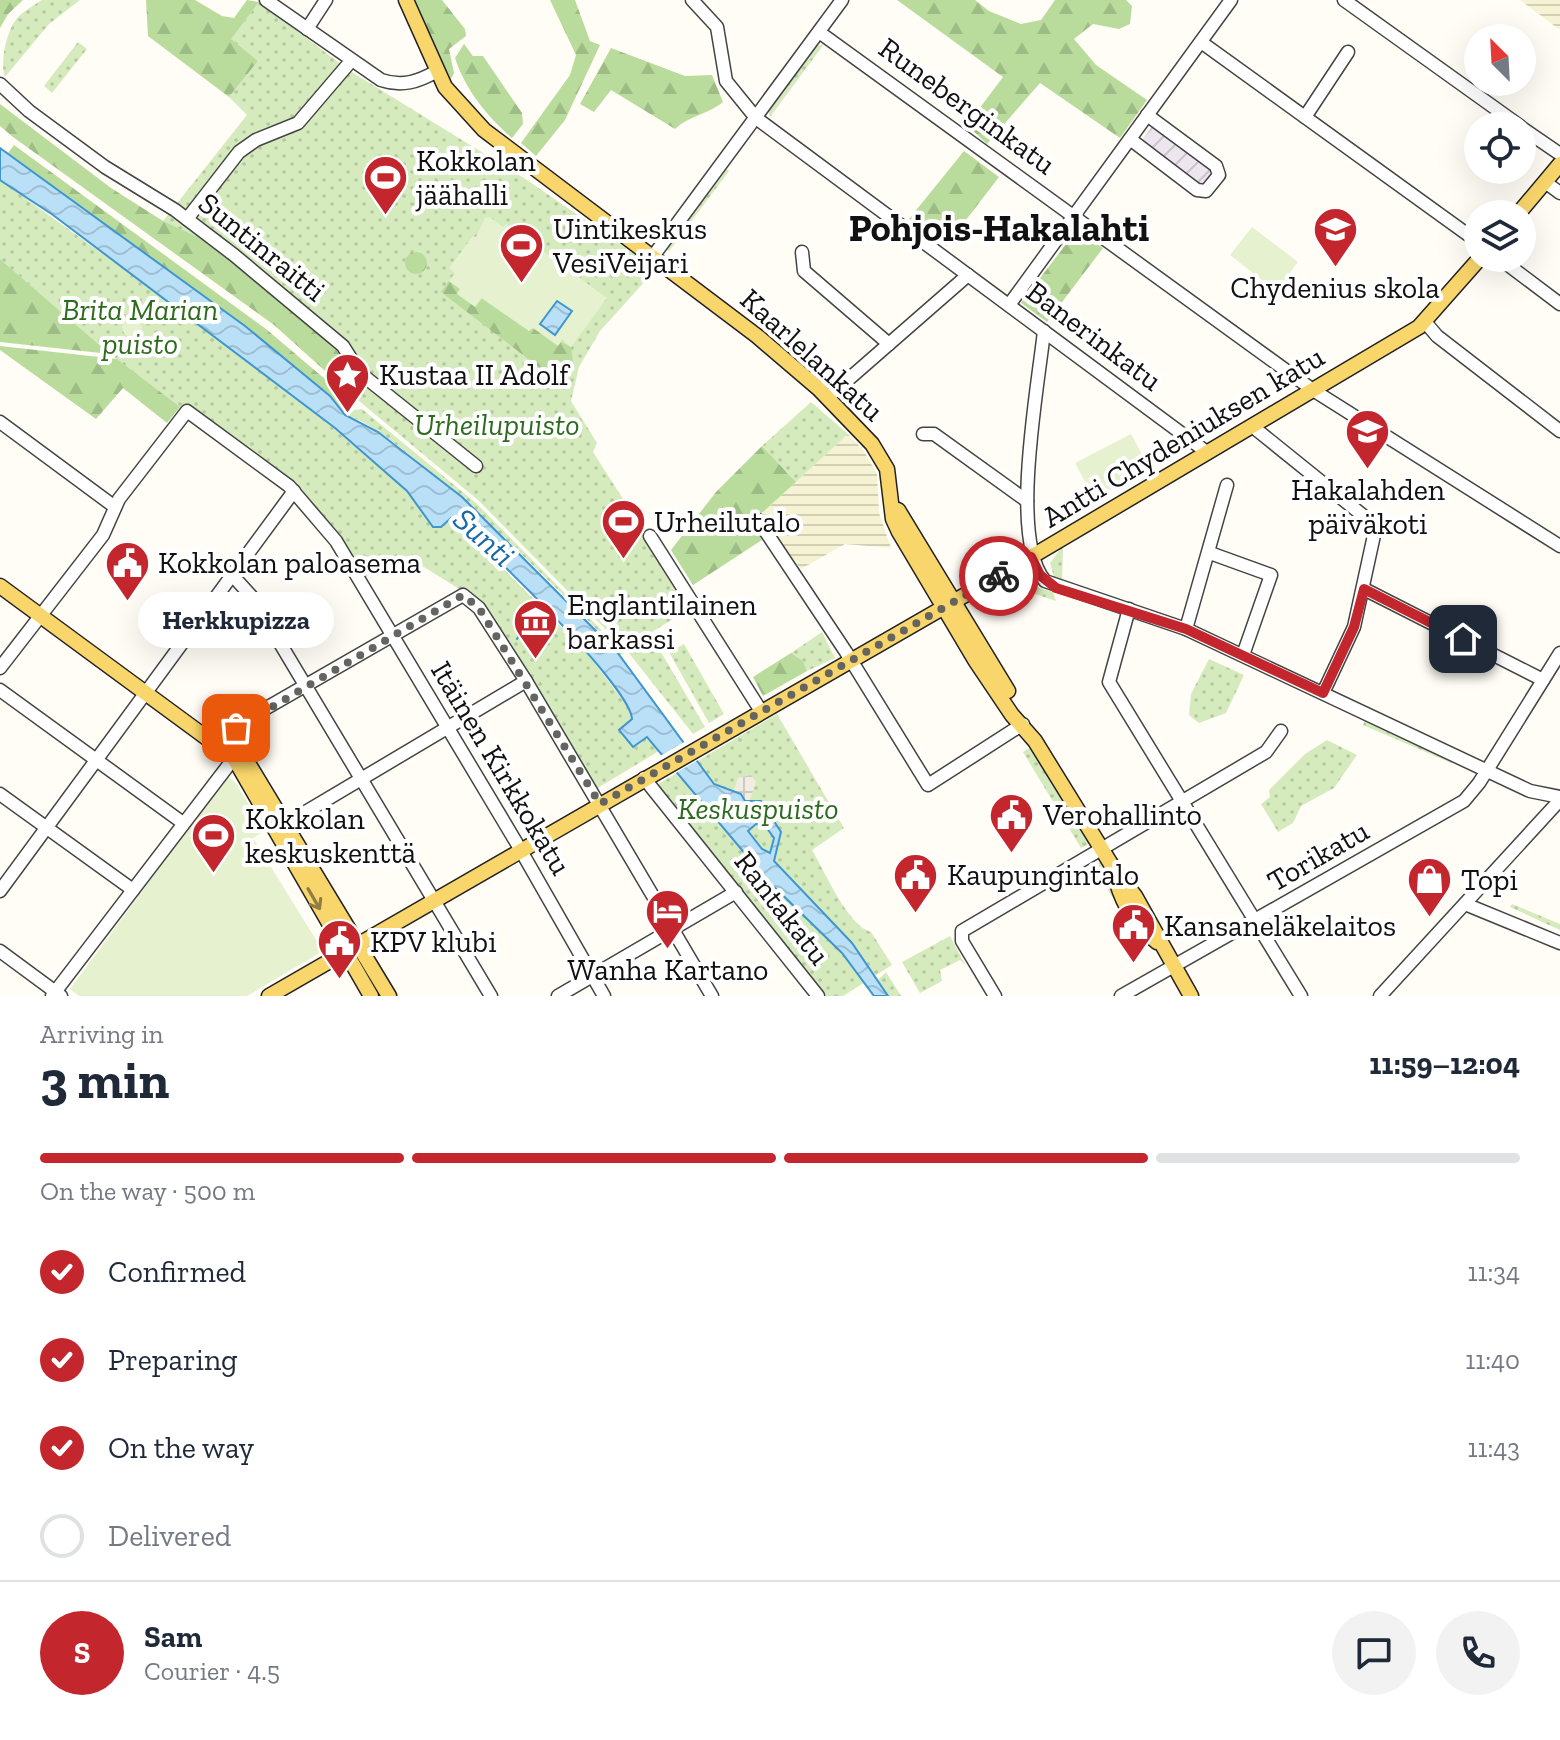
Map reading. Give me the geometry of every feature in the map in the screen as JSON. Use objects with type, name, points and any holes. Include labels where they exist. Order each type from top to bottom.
[{"type":"main road","name":"Kaarlelankatu","points":[[406,0],[450,94],[484,130],[654,255],[757,336],[827,398],[881,456],[893,499],[895,524],[948,605],[1012,715],[1023,724],[1114,869],[1148,917],[1158,942],[1191,996]]},
{"type":"main road","points":[[1530,200],[1560,164]]},
{"type":"main road","name":"Antti Chydeniuksen katu","points":[[269,996],[1031,557],[1426,323],[1468,272]]},
{"type":"main road","points":[[0,586],[234,758],[248,763],[255,770],[281,827],[352,948],[389,996]]},
{"type":"main road","points":[[352,948],[371,996]]},
{"type":"street","points":[[266,0],[381,80],[399,84],[415,82],[437,71]]},
{"type":"street","points":[[307,29],[326,0]]},
{"type":"street","name":"Banerinkatu","points":[[692,0],[717,27],[726,81],[756,118],[1208,453]]},
{"type":"street","points":[[654,255],[842,0]]},
{"type":"street","points":[[1009,305],[1231,0]]},
{"type":"street","points":[[1344,0],[1500,112]]},
{"type":"street","name":"Runeberginkatu","points":[[819,32],[1313,390],[1560,546]]},
{"type":"street","points":[[1201,42],[1464,232]]},
{"type":"street","points":[[1305,117],[1348,52]]},
{"type":"street","points":[[187,219],[246,146],[287,129],[306,116],[351,61]]},
{"type":"street","name":"Suntinraitti","points":[[0,84],[29,111],[135,189],[187,219],[343,346],[360,373],[476,466]]},
{"type":"street","points":[[1130,139],[1197,190],[1206,191],[1214,183],[1219,175],[1216,166],[1147,115]]},
{"type":"street","points":[[1536,137],[1560,154]]},
{"type":"street","points":[[1545,182],[1560,193]]},
{"type":"street","points":[[802,252],[800,258],[804,271],[889,344]]},
{"type":"street","points":[[1518,272],[1560,304]]},
{"type":"street","points":[[827,398],[968,275]]},
{"type":"street","points":[[1426,323],[1437,336],[1560,431]]},
{"type":"street","points":[[1044,331],[1027,501],[1031,557],[1040,575],[1050,585],[1186,629],[1530,791],[1560,799],[1380,996]]},
{"type":"street","name":"Itäinen Kirkkokatu","points":[[115,507],[187,411],[294,491],[336,541],[521,850],[604,996]]},
{"type":"street","points":[[0,422],[115,507],[103,535],[0,668]]},
{"type":"street","points":[[1252,426],[1376,526],[1354,627],[1323,693]]},
{"type":"street","points":[[923,434],[934,434],[1027,501]]},
{"type":"street","points":[[1186,629],[1227,485]]},
{"type":"street","points":[[0,891],[294,491]]},
{"type":"street","points":[[758,520],[851,660],[928,785],[1023,724]]},
{"type":"street","points":[[650,536],[761,711]]},
{"type":"street","points":[[1210,553],[1271,575],[1243,655]]},
{"type":"street","points":[[233,576],[253,598],[491,996]]},
{"type":"street","points":[[1364,589],[1543,680]]},
{"type":"street","points":[[218,745],[249,718],[463,595],[479,608],[526,681],[712,996]]},
{"type":"street","points":[[1129,609],[1109,682],[1301,996]]},
{"type":"street","name":"Torikatu","points":[[1121,996],[1458,805],[1475,788],[1560,653]]},
{"type":"street","points":[[281,827],[526,681]]},
{"type":"street","points":[[0,690],[183,823]]},
{"type":"street","points":[[995,996],[962,941],[961,932],[1266,752],[1281,731]]},
{"type":"street","points":[[0,951],[56,995],[234,758]]},
{"type":"street","name":"Rantakatu","points":[[644,778],[818,996]]},
{"type":"street","points":[[0,794],[133,890]]},
{"type":"street","points":[[558,996],[736,892]]},
{"type":"street","points":[[1465,904],[1560,943]]},
{"type":"shaded area","points":[[1520,0],[1560,0],[1560,30]]},
{"type":"shaded area","points":[[1154,124],[1211,167],[1212,176],[1202,188],[1140,143]]},
{"type":"shaded area","points":[[848,434],[864,451],[877,474],[879,513],[891,548],[845,544],[801,569],[760,515]]},
{"type":"shaded area","points":[[751,775],[756,782],[749,802],[734,791],[738,778]]},
{"type":"green space","points":[[0,0],[23,0],[8,14],[0,28]]},
{"type":"green space","points":[[42,0],[80,0],[49,24],[5,77],[4,57],[12,27],[20,15]]},
{"type":"green space","points":[[146,0],[195,0],[222,16],[234,18],[247,0],[259,2],[231,39],[258,61],[229,97],[148,36]]},
{"type":"green space","points":[[413,0],[442,0],[465,29],[466,36],[449,49],[454,73],[451,79]]},
{"type":"green space","points":[[550,0],[575,0],[590,41],[600,45],[565,120],[536,156],[521,143],[570,75],[576,55]]},
{"type":"green space","points":[[897,0],[975,0],[989,11],[1021,24],[1041,20],[1055,0],[1126,0],[1132,6],[1130,24],[1119,29],[1093,24],[1074,39],[1096,65],[1147,100],[1120,138],[1040,83],[987,144],[967,125],[1003,77]]},
{"type":"green space","name":"Urheilupuisto","points":[[259,2],[350,71],[524,178],[656,269],[600,331],[579,367],[571,401],[597,443],[593,452],[692,607],[625,649],[478,500],[353,396],[360,378],[322,334],[242,272],[163,221],[247,115],[229,97],[258,61],[230,39]]},
{"type":"green space","points":[[78,42],[87,49],[52,93],[44,86]]},
{"type":"green space","points":[[464,44],[473,56],[483,56],[522,113],[523,124],[512,138],[486,112],[465,81],[455,58]]},
{"type":"green space","points":[[824,44],[770,117],[768,110],[816,46]]},
{"type":"green space","points":[[611,48],[685,76],[712,75],[723,102],[675,129],[611,90],[594,112],[580,104]]},
{"type":"green space","points":[[0,104],[111,188],[163,221],[204,240],[319,334],[350,363],[360,378],[353,396],[274,325],[13,137],[0,126]]},
{"type":"green space","points":[[14,145],[266,329],[345,396],[346,409],[342,413],[330,395],[245,326],[8,153]]},
{"type":"green space","points":[[964,151],[999,177],[946,246],[909,219]]},
{"type":"green space","points":[[725,168],[729,171],[669,251],[665,248]]},
{"type":"green space","name":"Brita Marian puisto","points":[[0,180],[189,316],[332,427],[407,491],[433,527],[439,528],[451,517],[586,652],[632,712],[638,730],[659,751],[596,789],[461,590],[406,556],[364,578],[326,521],[110,354],[0,259]]},
{"type":"green space","name":"Uintikeskus VesiVeijari","points":[[490,217],[503,227],[506,224],[537,251],[540,249],[607,298],[571,347],[562,340],[558,346],[533,328],[529,331],[482,298],[475,307],[457,294],[460,289],[449,281],[455,273],[449,268],[473,236],[476,237],[485,218]]},
{"type":"green space","points":[[1252,227],[1298,262],[1276,291],[1230,255]]},
{"type":"green space","points":[[1076,231],[1103,248],[1047,322],[1021,303]]},
{"type":"green space","points":[[416,252],[424,255],[427,263],[424,271],[416,274],[408,271],[405,263],[408,255]]},
{"type":"green space","points":[[0,259],[110,354],[0,342]]},
{"type":"green space","points":[[449,281],[460,289],[457,293],[475,306],[481,298],[529,331],[532,327],[571,347],[573,362],[567,378],[554,379],[441,292]]},
{"type":"green space","name":"Brita Marian puisto","points":[[132,317],[139,320],[142,327],[139,334],[132,337],[125,334],[122,327],[125,320]]},
{"type":"green space","points":[[150,337],[158,337],[163,346],[161,353],[150,355],[145,350],[145,342]]},
{"type":"green space","points":[[0,346],[117,359],[180,407],[167,423],[123,388],[96,419],[0,350]]},
{"type":"green space","points":[[811,402],[848,434],[796,482],[762,446]]},
{"type":"green space","points":[[362,409],[476,503],[624,653],[620,656],[570,602],[444,483],[370,426],[348,417],[354,410]]},
{"type":"green space","points":[[1131,434],[1150,469],[1094,498],[1075,463]]},
{"type":"green space","points":[[762,446],[796,482],[752,522],[762,540],[693,585],[671,550],[716,492]]},
{"type":"green space","points":[[1062,547],[1062,582],[1055,580],[1050,563]]},
{"type":"green space","points":[[1007,579],[1053,592],[1056,601],[1003,583]]},
{"type":"green space","points":[[822,632],[835,658],[807,671],[803,661],[791,653]]},
{"type":"green space","points":[[651,635],[705,727],[693,734],[628,652]]},
{"type":"green space","points":[[684,644],[724,714],[709,723],[669,652]]},
{"type":"green space","points":[[791,653],[803,661],[807,671],[763,696],[753,677]]},
{"type":"green space","points":[[1209,659],[1244,675],[1226,713],[1199,723],[1189,715],[1191,694]]},
{"type":"green space","name":"Keskuspuisto","points":[[777,714],[844,828],[812,850],[846,909],[862,928],[871,932],[892,965],[843,996],[822,996],[655,786]]},
{"type":"green space","points":[[1366,718],[1457,759],[1451,763],[1363,725]]},
{"type":"green space","points":[[1327,740],[1357,755],[1334,788],[1301,806],[1293,823],[1278,832],[1261,804],[1270,797],[1269,790],[1305,754]]},
{"type":"green space","points":[[1031,747],[1089,844],[1081,848],[1023,752]]},
{"type":"green space","name":"Kokkolan keskuskenttä","points":[[227,776],[235,782],[265,831],[253,838],[323,951],[247,996],[79,996],[70,989]]},
{"type":"green space","points":[[1102,861],[1120,903],[1117,905],[1093,866]]},
{"type":"green space","points":[[1512,904],[1560,924],[1560,930],[1510,907]]},
{"type":"green space","points":[[950,936],[965,964],[960,960],[940,970],[942,981],[920,993],[902,962]]},
{"type":"green space","points":[[886,972],[901,996],[888,996],[878,980]]},
{"type":"water","name":"Sunti","points":[[0,148],[245,326],[330,396],[345,415],[378,432],[462,497],[617,652],[714,784],[741,794],[745,801],[761,801],[781,832],[774,861],[852,943],[888,996],[874,996],[842,953],[766,879],[760,881],[754,874],[758,869],[647,737],[633,747],[619,730],[632,719],[625,702],[607,677],[552,614],[467,531],[451,518],[441,527],[433,527],[407,491],[335,428],[53,215],[0,180]],"holes":[[[756,824],[766,827],[774,838],[770,853],[762,849],[748,831]]]},
{"type":"water","points":[[557,301],[572,311],[555,335],[540,324]]},
{"type":"pier","points":[[686,741],[698,760],[674,774],[660,756]]},
{"type":"waterway","points":[[517,639],[529,619],[543,605]]},
{"type":"way so far","points":[[236,728],[463,595],[479,608],[600,804],[999,576]]},
{"type":"place","name":"Kokkolan jäähalli","points":[[385,217]]},
{"type":"place","name":"Chydenius skola","points":[[1335,269]]},
{"type":"place","name":"Uintikeskus VesiVeijari","points":[[522,285]]},
{"type":"place","name":"Kustaa II Adolf","points":[[348,414]]},
{"type":"place","name":"Hakalahden päiväkoti","points":[[1368,471]]},
{"type":"place","name":"Urheilutalo","points":[[623,561]]},
{"type":"place","name":"Kokkolan paloasema","points":[[127,602]]},
{"type":"place","name":"Englantilainen barkassi","points":[[536,661]]},
{"type":"place","name":"Herkkupizza","points":[[236,728]]},
{"type":"place","name":"Verohallinto","points":[[1012,854]]},
{"type":"place","name":"Kokkolan keskuskenttä","points":[[214,875]]},
{"type":"place","name":"Kaupungintalo","points":[[916,914]]},
{"type":"place","name":"Topi","points":[[1430,919]]},
{"type":"place","name":"Wanha Kartano","points":[[668,951]]},
{"type":"place","name":"Kansaneläkelaitos","points":[[1133,965]]},
{"type":"place","name":"KPV klubi","points":[[339,981]]},
{"type":"district","name":"Pohjois-Hakalahti","points":[[999,228]]},
{"type":"route","points":[[999,576],[1031,557],[1040,575],[1056,588],[1186,629],[1323,693],[1354,627],[1364,589],[1463,639]]}]
